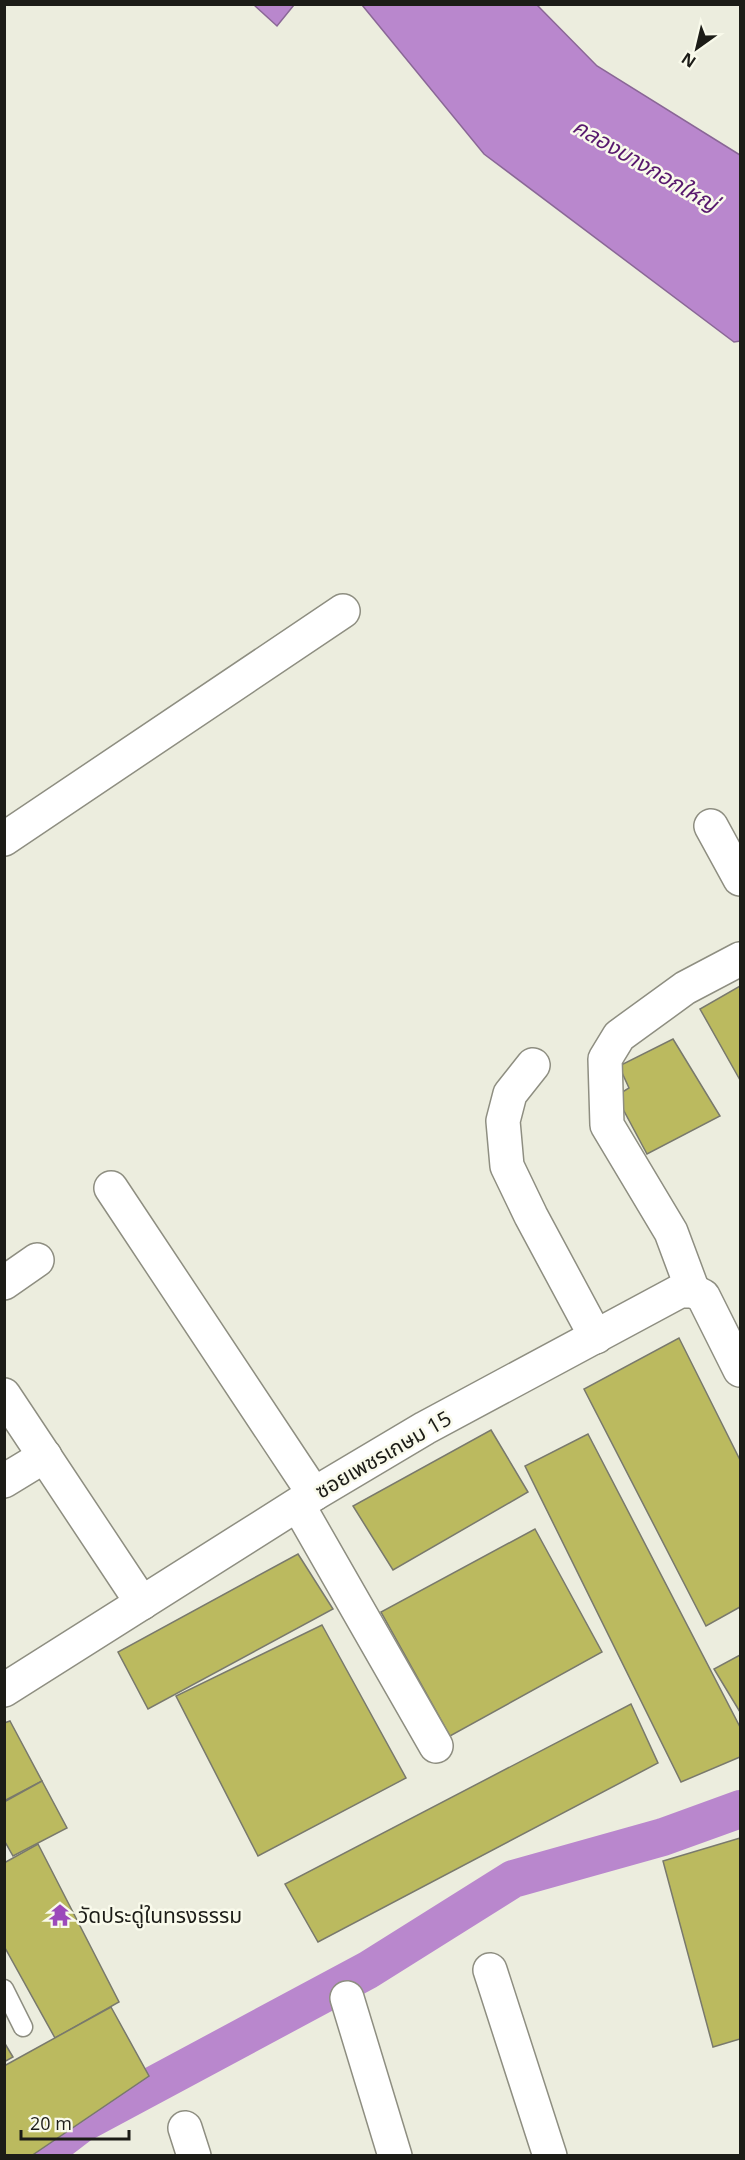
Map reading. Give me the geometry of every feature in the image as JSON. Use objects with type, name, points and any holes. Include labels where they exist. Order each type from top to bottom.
[{"type":"street","points":[[4,839],[343,611]]},
{"type":"street","points":[[711,826],[741,879]]},
{"type":"street","points":[[741,959],[685,988],[619,1036],[605,1059],[607,1125],[671,1232],[693,1291],[703,1296],[741,1370]]},
{"type":"street","points":[[533,1065],[510,1095],[502,1120],[507,1166],[596,1337]]},
{"type":"street","points":[[111,1188],[306,1499],[436,1746]]},
{"type":"street","points":[[4,1283],[37,1260]]},
{"type":"street","name":"ซอยเพชรเกษม 15","points":[[4,1690],[306,1499],[425,1428],[680,1291],[693,1291]]},
{"type":"street","points":[[4,1395],[142,1603]]},
{"type":"street","points":[[4,1481],[45,1456]]},
{"type":"street","points":[[490,1970],[550,2156]]},
{"type":"street","points":[[347,1998],[395,2156]]},
{"type":"lane","points":[[4,1989],[24,2027]]},
{"type":"water","points":[[254,5],[294,5],[277,26]]},
{"type":"water","name":"คลองบางกอกใหญ่","points":[[362,5],[537,5],[597,66],[740,155],[740,341],[734,342],[484,154]]},
{"type":"building","points":[[740,986],[740,1080],[700,1009]]},
{"type":"building","points":[[673,1039],[720,1116],[647,1154],[616,1096],[629,1088],[619,1066]]},
{"type":"building","points":[[679,1338],[740,1460],[740,1607],[706,1626],[584,1389]]},
{"type":"building","points":[[491,1430],[528,1492],[393,1570],[353,1506]]},
{"type":"building","points":[[588,1434],[740,1727],[740,1757],[681,1782],[525,1466]]},
{"type":"building","points":[[535,1529],[602,1652],[450,1736],[381,1612]]},
{"type":"building","points":[[298,1554],[333,1609],[148,1709],[118,1652]]},
{"type":"building","points":[[322,1625],[406,1778],[258,1856],[176,1696]]},
{"type":"building","points":[[740,1655],[740,1712],[714,1669]]},
{"type":"building","points":[[631,1704],[658,1763],[318,1942],[285,1884]]},
{"type":"building","points":[[10,1721],[42,1781],[4,1801],[4,1723]]},
{"type":"building","points":[[42,1781],[67,1828],[13,1856],[4,1840],[4,1802]]},
{"type":"building","points":[[740,1838],[740,2039],[713,2047],[663,1861]]},
{"type":"building","points":[[38,1844],[119,2002],[55,2038],[4,1946],[4,1863]]},
{"type":"building","points":[[111,2007],[149,2076],[31,2156],[4,2156],[4,2066]]},
{"type":"building","points":[[4,2042],[13,2057],[4,2062]]},
{"type":"waterway","points":[[39,2156],[81,2124],[368,1970],[513,1879],[663,1837],[740,1809]]},
{"type":"place","name":"วัดประดู่ในทรงธรรม","points":[[60,1915]]}]
